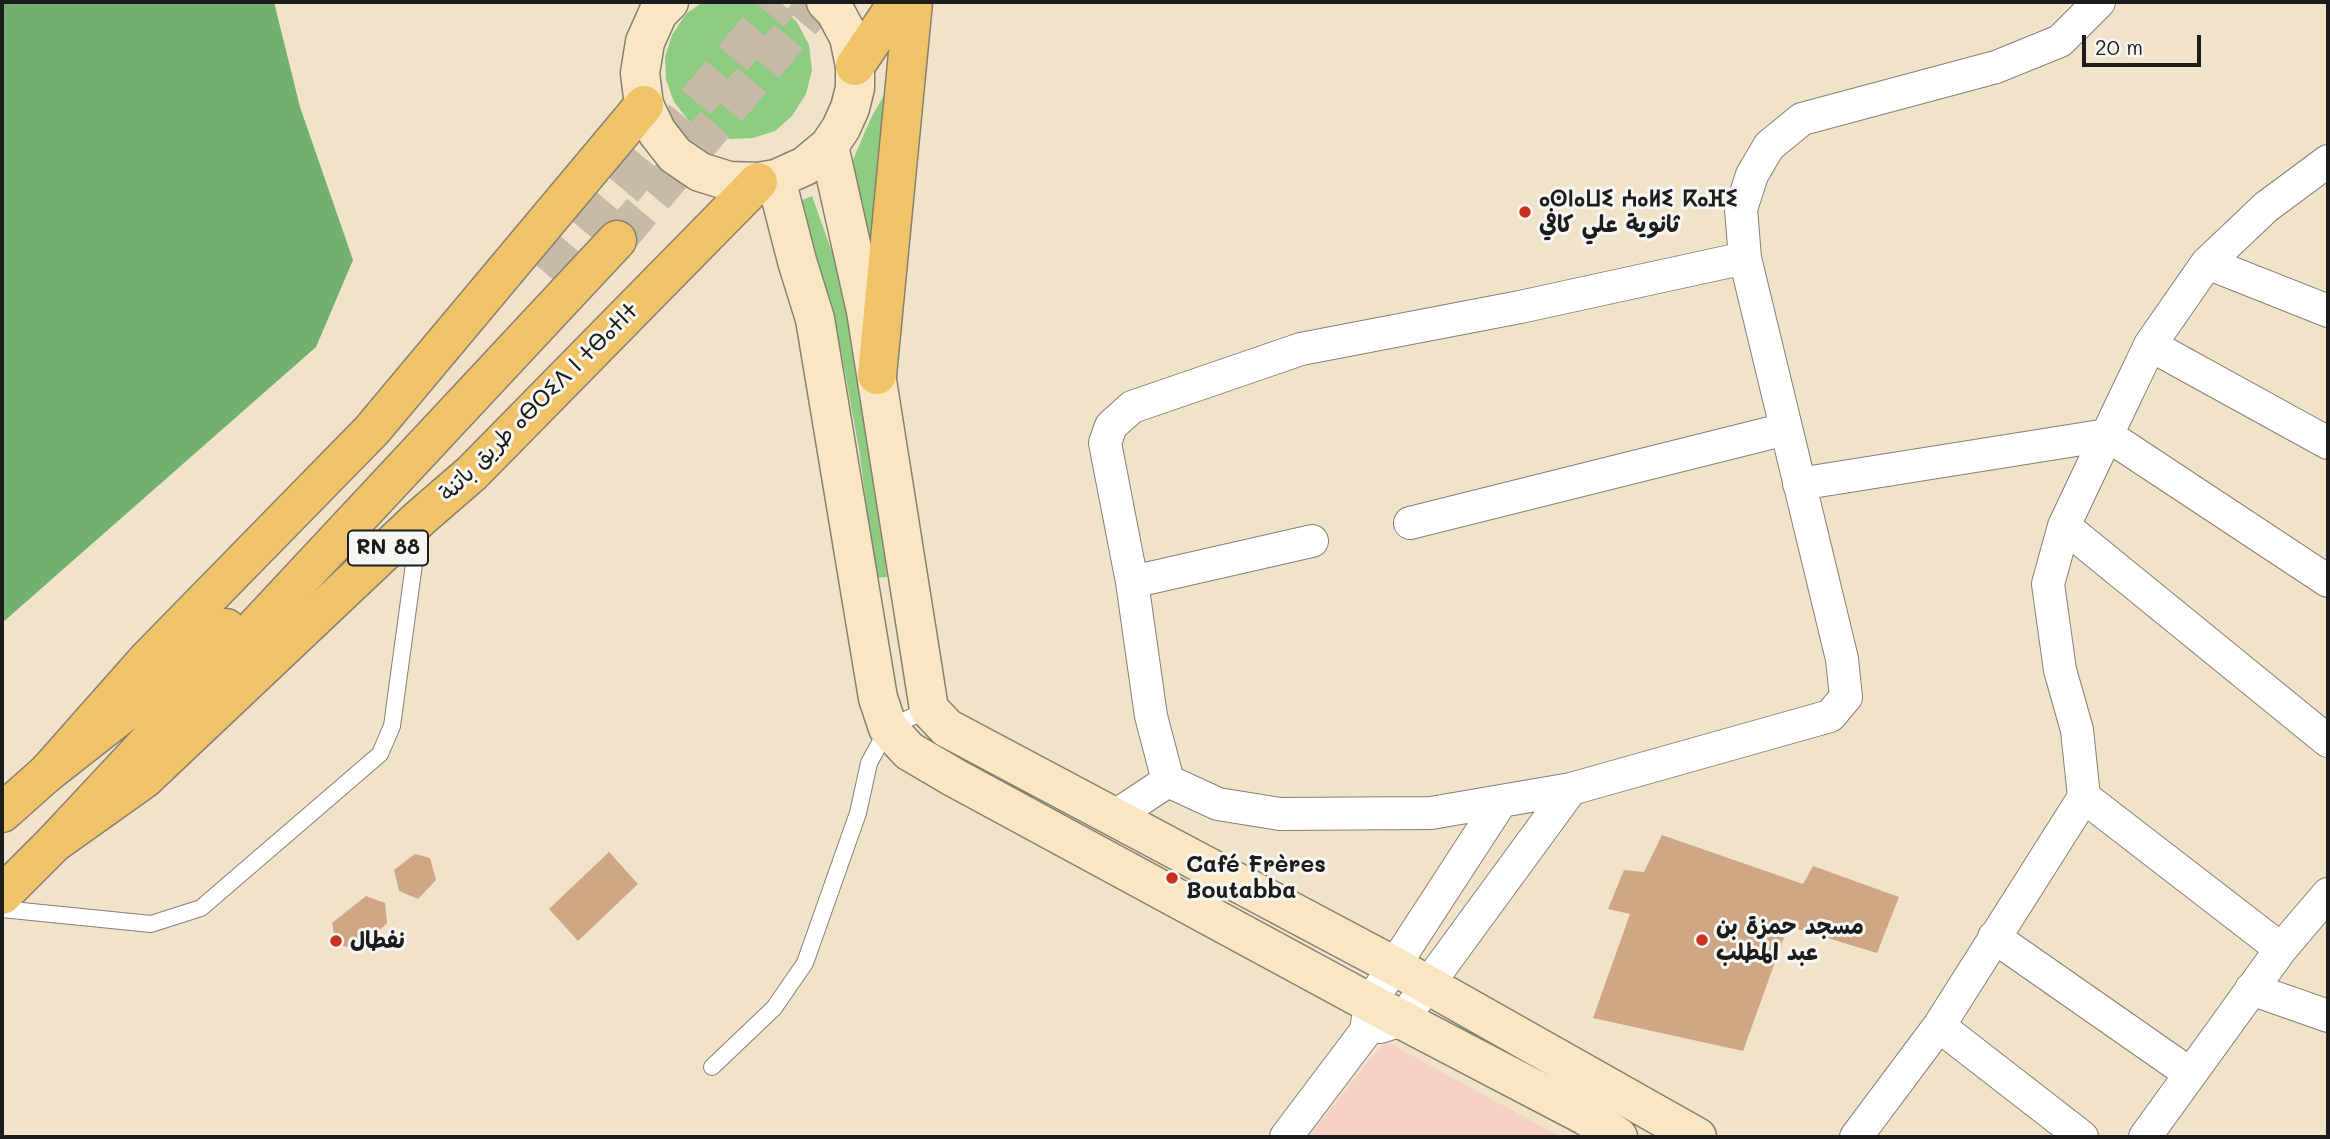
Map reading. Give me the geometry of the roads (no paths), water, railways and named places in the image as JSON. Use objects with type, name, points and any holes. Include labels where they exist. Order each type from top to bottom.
[{"type":"main road","points":[[856,66],[898,2]]},
{"type":"main road","points":[[877,375],[914,2]]},
{"type":"main road","points":[[47,774],[148,660],[372,430],[644,105]]},
{"type":"main road","name":"طريق باتنة ⴰⴱⵔⵉⴷ ⵏ ⵜⴱⴰⵜⵏⵜ","points":[[2,895],[54,843],[144,779],[420,518],[472,473],[767,180]]},
{"type":"main road","points":[[54,843],[617,240]]},
{"type":"main road","points":[[2,813],[205,649],[302,556],[550,277]]},
{"type":"street","points":[[669,2],[658,13],[645,42],[640,73],[644,105],[657,132],[675,155],[700,172],[729,181],[767,180],[805,166],[829,146],[841,128],[855,88],[856,66],[849,37],[835,11],[826,2]]},
{"type":"street","points":[[1168,781],[1218,804],[1280,814],[1431,813],[1571,789],[1830,716],[1846,696],[1842,659],[1745,258],[1741,209],[1752,175],[1769,146],[1802,118],[1996,66],[2060,41],[2098,2]]},
{"type":"street","points":[[829,146],[866,311],[929,709],[947,728],[1396,967],[1698,1137]]},
{"type":"street","points":[[1856,1137],[1939,1026],[2084,797],[2077,730],[2060,670],[2048,584],[2064,526],[2150,345],[2207,263],[2266,207],[2328,161]]},
{"type":"street","points":[[767,180],[815,319],[878,698],[888,728],[909,751],[1379,1018],[1583,1122],[1618,1137]]},
{"type":"street","points":[[1168,781],[1152,716],[1132,582],[1105,443],[1111,426],[1132,407],[1300,349],[1521,307],[1745,258]]},
{"type":"street","points":[[2207,263],[2328,311]]},
{"type":"street","points":[[2150,345],[2328,443]]},
{"type":"street","points":[[1410,523],[1786,429]]},
{"type":"street","points":[[1799,484],[2107,435],[2328,581]]},
{"type":"street","points":[[2064,526],[2328,741]]},
{"type":"street","points":[[1132,582],[1312,541]]},
{"type":"street","points":[[1115,816],[1168,781]]},
{"type":"street","points":[[1286,1137],[1379,1018],[1428,986],[1571,789]]},
{"type":"street","points":[[2084,797],[2281,949]]},
{"type":"street","points":[[1379,1018],[1396,967],[1500,803]]},
{"type":"street","points":[[2145,1137],[2281,949],[2328,894]]},
{"type":"street","points":[[1993,937],[2189,1073]]},
{"type":"street","points":[[2251,989],[2328,1016]]},
{"type":"street","points":[[1939,1026],[2082,1137]]},
{"type":"lane","points":[[2,909],[151,923],[201,908],[380,754],[392,726],[420,518]]},
{"type":"lane","points":[[712,1067],[774,1008],[805,963],[858,813],[869,763],[888,728],[929,709]]},
{"type":"tunnel","points":[[550,277],[780,2]]},
{"type":"tunnel","points":[[617,240],[818,2]]},
{"type":"place","name":"ⴰⵙⵏⴰⵡⵉ ⵄⴰⵍⵉ ⴽⴰⴼⵉ ثانوية علي كافي","points":[[1525,212]]},
{"type":"place","name":"Café Frères Boutabba","points":[[1172,878]]},
{"type":"place","name":"مسجد حمزة بن عبد المطلب","points":[[1702,940]]},
{"type":"place","name":"نفطال","points":[[336,941]]}]
